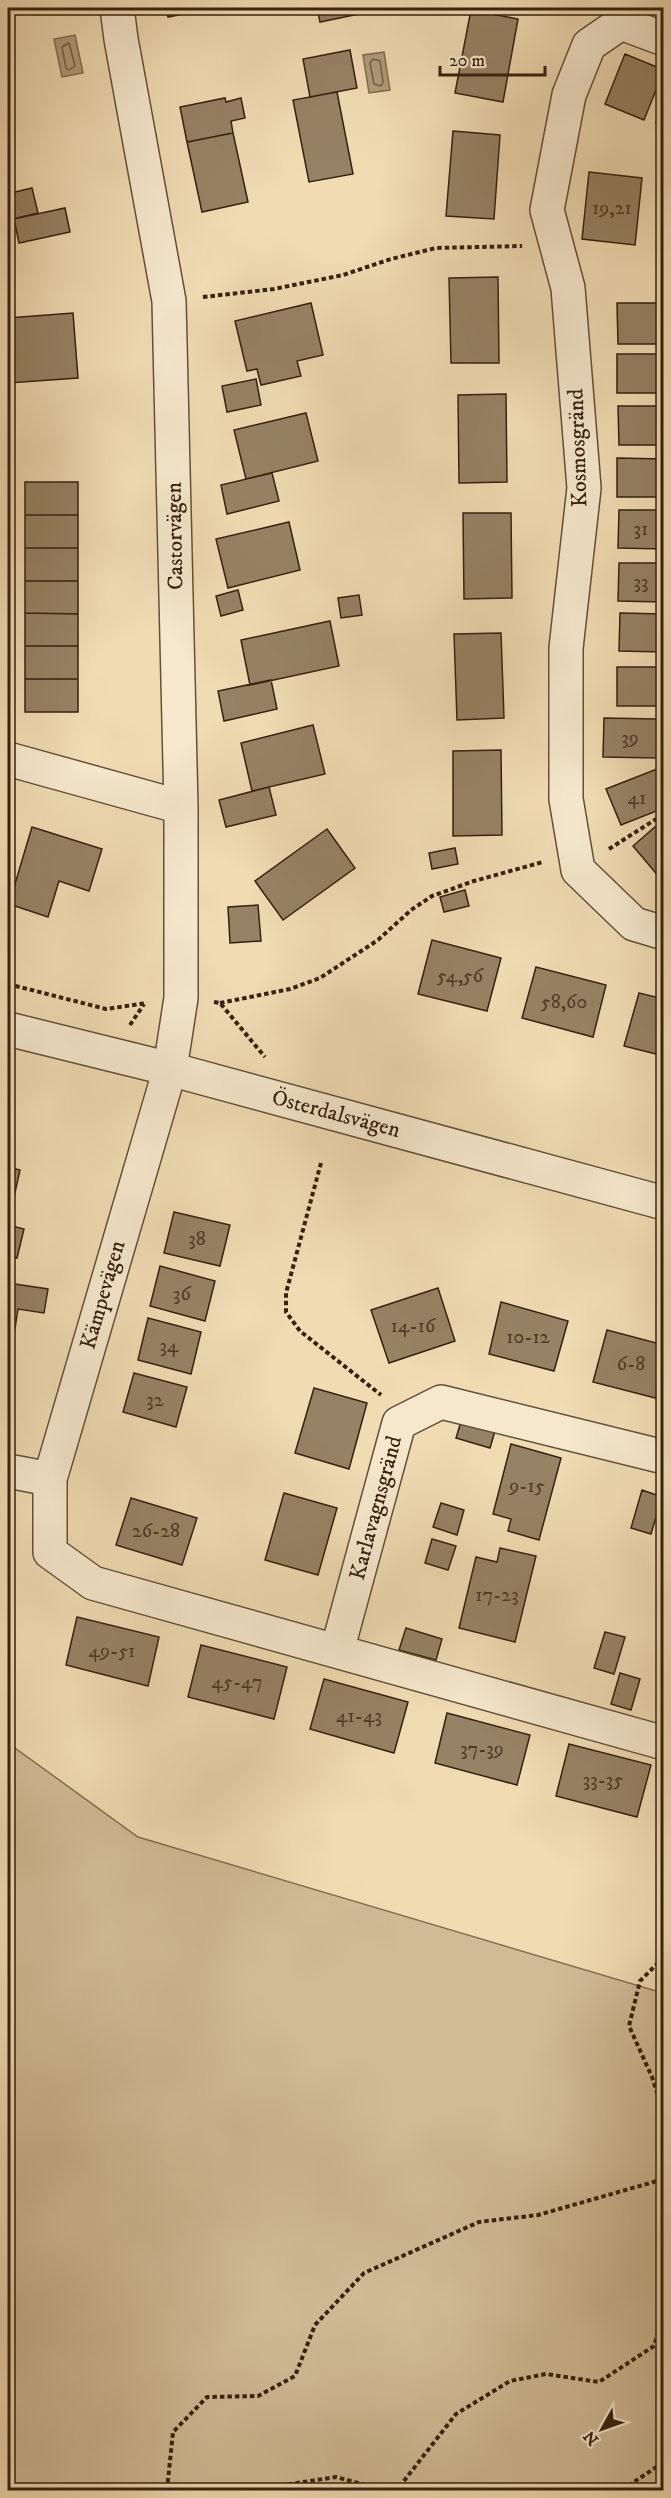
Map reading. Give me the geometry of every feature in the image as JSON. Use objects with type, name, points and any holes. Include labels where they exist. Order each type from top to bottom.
[{"type":"street","name":"Castorvägen","points":[[117,8],[169,301],[181,807],[181,998],[170,1069]]},
{"type":"street","name":"Kosmosgränd","points":[[663,39],[621,23],[589,45],[569,95],[547,210],[568,288],[584,488],[566,648],[566,799],[578,870],[634,924],[663,933]]},
{"type":"street","points":[[8,759],[181,807]]},
{"type":"street","name":"Österdalsvägen","points":[[8,1029],[170,1069],[663,1203]]},
{"type":"street","name":"Kämpevägen","points":[[50,1479],[170,1069]]},
{"type":"street","name":"Karlavagnsgränd","points":[[338,1651],[399,1423],[441,1402],[663,1457]]},
{"type":"street","points":[[8,1471],[50,1479],[50,1552],[93,1583],[663,1743]]},
{"type":"path","points":[[169,301],[285,286],[343,275],[391,259],[436,248],[556,245]]},
{"type":"path","points":[[8,984],[106,1009],[181,998],[220,1003],[290,989],[320,978],[378,940],[411,910],[432,896],[474,881],[576,853],[603,852],[663,814]]},
{"type":"path","points":[[220,1003],[267,1060]]},
{"type":"path","points":[[321,1163],[286,1293],[286,1312],[300,1331],[410,1418]]},
{"type":"path","points":[[663,1958],[640,1981],[629,2026],[652,2077],[663,2114]]},
{"type":"path","points":[[167,2490],[173,2432],[207,2397],[258,2396],[295,2376],[315,2325],[364,2272],[479,2222],[538,2215],[663,2179]]},
{"type":"path","points":[[400,2486],[456,2414],[510,2381],[546,2374],[599,2382],[654,2346],[663,2313]]},
{"type":"path","points":[[622,2490],[663,2462]]},
{"type":"path","points":[[251,2490],[336,2477],[369,2486],[400,2486],[414,2490]]},
{"type":"shaded area","points":[[8,1743],[138,1837],[663,1993],[663,2490],[8,2490]]},
{"type":"water","points":[[75,35],[83,73],[62,77],[54,39]]},
{"type":"water","points":[[384,52],[390,90],[369,93],[363,55]]},
{"type":"building","points":[[166,8],[213,8],[168,17]]},
{"type":"building","points":[[317,8],[368,8],[369,12],[320,22]]},
{"type":"building","points":[[471,10],[518,19],[503,102],[455,93]]},
{"type":"building","points":[[8,48],[12,63],[8,65]]},
{"type":"building","points":[[350,50],[357,88],[310,97],[303,59]]},
{"type":"building","points":[[625,54],[664,70],[644,120],[605,104]]},
{"type":"building","points":[[337,92],[353,174],[309,182],[293,100]]},
{"type":"building","points":[[225,98],[226,102],[241,98],[245,118],[231,121],[233,133],[187,142],[180,107]]},
{"type":"building","points":[[664,100],[664,125],[656,123]]},
{"type":"building","points":[[453,131],[500,135],[494,219],[446,216]]},
{"type":"building","points":[[233,133],[248,202],[202,212],[187,142]]},
{"type":"building","points":[[589,172],[642,178],[635,245],[582,239]]},
{"type":"building","points":[[8,179],[11,193],[32,188],[38,213],[8,220]]},
{"type":"building","points":[[65,208],[70,232],[19,243],[14,219]]},
{"type":"building","points":[[498,277],[499,363],[451,363],[449,278]]},
{"type":"building","points":[[311,303],[323,355],[297,361],[301,376],[261,385],[257,369],[247,371],[235,321]]},
{"type":"building","points":[[617,303],[664,303],[664,344],[618,344]]},
{"type":"building","points":[[73,313],[78,378],[8,383],[8,318]]},
{"type":"building","points":[[617,354],[664,354],[664,393],[617,393]]},
{"type":"building","points":[[256,379],[261,405],[227,412],[222,386]]},
{"type":"building","points":[[506,394],[507,482],[459,483],[458,395]]},
{"type":"building","points":[[618,406],[664,406],[664,445],[619,445]]},
{"type":"building","points":[[306,413],[318,461],[246,479],[234,430]]},
{"type":"building","points":[[617,458],[664,459],[664,497],[617,497]]},
{"type":"building","points":[[272,473],[279,501],[227,514],[221,485]]},
{"type":"building","points":[[25,482],[78,482],[78,515],[25,515]]},
{"type":"building","points":[[619,510],[664,510],[664,549],[618,548]]},
{"type":"building","points":[[463,513],[511,513],[512,598],[464,599]]},
{"type":"building","points":[[25,515],[78,515],[78,548],[25,548]]},
{"type":"building","points":[[289,522],[300,570],[228,588],[216,539]]},
{"type":"building","points":[[25,548],[78,548],[78,581],[25,581]]},
{"type":"building","points":[[619,563],[664,563],[664,602],[618,601]]},
{"type":"building","points":[[25,581],[78,581],[78,614],[25,613]]},
{"type":"building","points":[[238,590],[243,610],[221,616],[216,596]]},
{"type":"building","points":[[359,595],[362,615],[341,618],[338,598]]},
{"type":"building","points":[[25,613],[78,614],[78,646],[25,646]]},
{"type":"building","points":[[620,613],[664,614],[664,652],[619,651]]},
{"type":"building","points":[[330,621],[339,666],[250,685],[241,640]]},
{"type":"building","points":[[501,633],[504,718],[457,720],[454,634]]},
{"type":"building","points":[[25,646],[78,646],[78,679],[25,679]]},
{"type":"building","points":[[617,667],[664,667],[664,706],[617,706]]},
{"type":"building","points":[[25,679],[78,679],[78,712],[25,712]]},
{"type":"building","points":[[271,680],[277,709],[224,721],[218,691]]},
{"type":"building","points":[[604,718],[657,719],[657,758],[603,757]]},
{"type":"building","points":[[313,725],[325,774],[252,791],[241,743]]},
{"type":"building","points":[[501,750],[502,835],[453,836],[453,751]]},
{"type":"building","points":[[657,769],[664,786],[664,808],[621,825],[606,789]]},
{"type":"building","points":[[269,787],[276,815],[226,827],[219,800]]},
{"type":"building","points":[[664,819],[664,875],[660,878],[633,846]]},
{"type":"building","points":[[32,827],[102,849],[89,891],[59,881],[48,917],[9,904]]},
{"type":"building","points":[[327,829],[355,868],[283,920],[255,881]]},
{"type":"building","points":[[455,848],[458,864],[432,869],[429,853]]},
{"type":"building","points":[[465,890],[469,906],[444,912],[440,897]]},
{"type":"building","points":[[258,905],[261,941],[230,943],[228,907]]},
{"type":"building","points":[[432,940],[501,958],[487,1011],[418,994]]},
{"type":"building","points":[[536,967],[606,985],[593,1037],[522,1018]]},
{"type":"building","points":[[639,993],[664,999],[664,1056],[624,1046]]},
{"type":"building","points":[[8,1167],[20,1170],[8,1224]]},
{"type":"building","points":[[174,1212],[230,1225],[220,1266],[164,1253]]},
{"type":"building","points":[[8,1225],[24,1229],[17,1258],[8,1256]]},
{"type":"building","points":[[160,1266],[215,1281],[205,1321],[150,1306]]},
{"type":"building","points":[[8,1283],[48,1289],[44,1313],[18,1309],[8,1374]]},
{"type":"building","points":[[438,1288],[455,1341],[389,1363],[371,1310]]},
{"type":"building","points":[[501,1302],[568,1321],[554,1371],[489,1354]]},
{"type":"building","points":[[148,1318],[201,1332],[191,1374],[138,1360]]},
{"type":"building","points":[[607,1330],[664,1345],[663,1400],[593,1382]]},
{"type":"building","points":[[134,1373],[187,1387],[176,1427],[123,1412]]},
{"type":"building","points":[[314,1388],[367,1403],[349,1469],[295,1453]]},
{"type":"building","points":[[463,1415],[497,1424],[490,1448],[456,1438]]},
{"type":"building","points":[[511,1444],[561,1458],[539,1540],[508,1531],[511,1519],[493,1514]]},
{"type":"building","points":[[642,1490],[662,1497],[651,1534],[631,1528]]},
{"type":"building","points":[[284,1493],[337,1508],[318,1575],[265,1560]]},
{"type":"building","points":[[131,1498],[197,1518],[182,1565],[116,1545]]},
{"type":"building","points":[[441,1503],[464,1510],[457,1535],[433,1527]]},
{"type":"building","points":[[432,1539],[456,1546],[448,1570],[425,1563]]},
{"type":"building","points":[[500,1548],[536,1556],[515,1642],[459,1628],[476,1557],[497,1562]]},
{"type":"building","points":[[77,1617],[159,1637],[148,1686],[66,1665]]},
{"type":"building","points":[[406,1628],[442,1639],[436,1660],[399,1650]]},
{"type":"building","points":[[605,1632],[625,1637],[614,1674],[594,1668]]},
{"type":"building","points":[[201,1645],[287,1667],[274,1719],[188,1697]]},
{"type":"building","points":[[620,1673],[640,1679],[631,1710],[611,1704]]},
{"type":"building","points":[[324,1679],[408,1702],[394,1753],[310,1729]]},
{"type":"building","points":[[447,1713],[530,1735],[517,1785],[435,1763]]},
{"type":"building","points":[[569,1744],[651,1765],[637,1817],[556,1796]]}]
